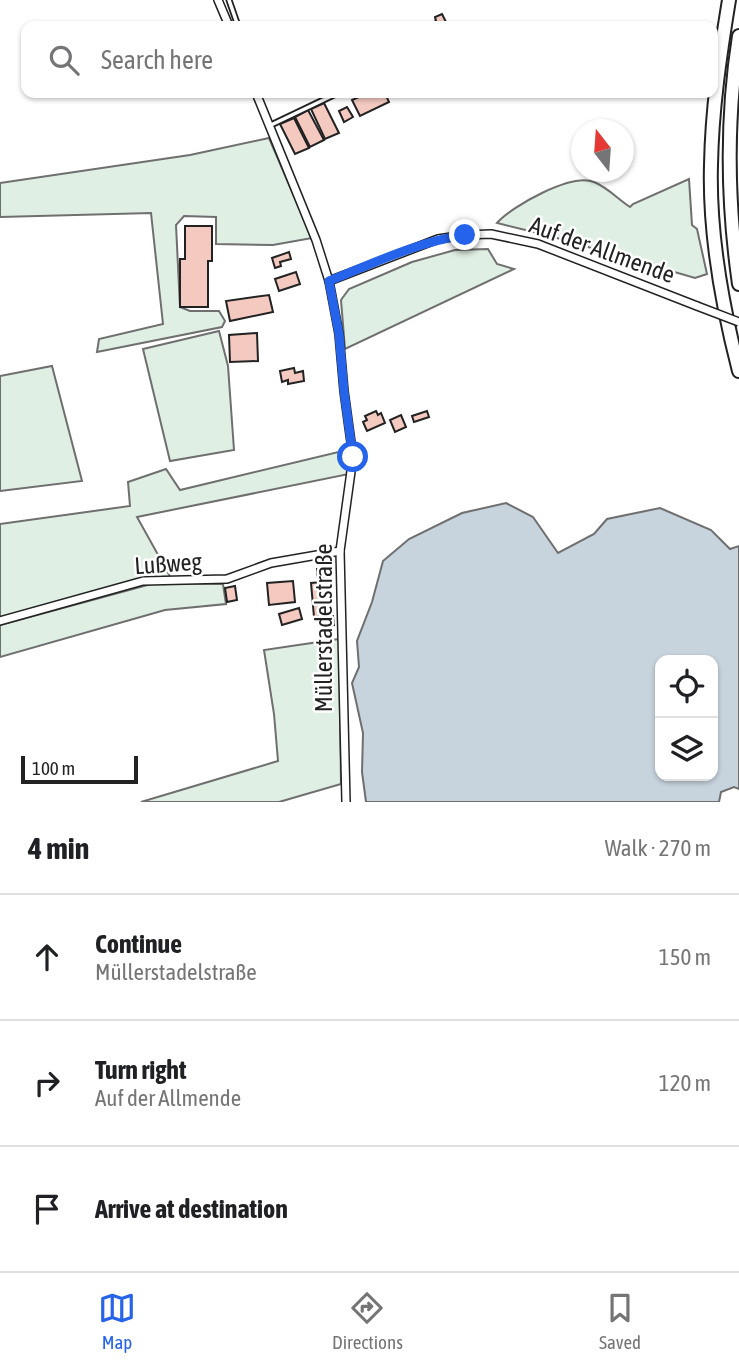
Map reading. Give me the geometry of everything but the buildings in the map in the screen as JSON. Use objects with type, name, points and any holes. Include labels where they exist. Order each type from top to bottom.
[{"type":"highway","points":[[718,68],[729,0]]},
{"type":"highway","points":[[739,36],[733,74],[728,162],[732,237],[739,284]]},
{"type":"highway","points":[[715,98],[711,166],[715,240],[729,330],[739,371]]},
{"type":"street","points":[[218,0],[227,21]]},
{"type":"street","name":"Müllerstadelstraße","points":[[258,98],[316,240],[329,281],[339,334],[353,457],[340,551],[346,802]]},
{"type":"street","name":"Auf der Allmende","points":[[329,281],[438,239],[491,234],[538,244],[739,322]]},
{"type":"street","name":"Lußweg","points":[[0,621],[143,581],[228,579],[271,563],[340,551]]},
{"type":"lane","points":[[229,0],[236,21]]},
{"type":"lane","points":[[269,126],[328,98]]},
{"type":"green space","points":[[269,138],[312,238],[273,245],[216,244],[216,217],[184,216],[176,225],[180,307],[190,311],[219,311],[225,321],[222,327],[97,352],[99,339],[163,324],[151,213],[0,217],[0,183],[190,155]]},
{"type":"green space","points":[[689,179],[692,225],[697,229],[707,274],[695,278],[497,223],[528,200],[571,182],[594,182],[630,207]]},
{"type":"green space","points":[[488,249],[497,264],[514,269],[345,349],[341,300],[349,289],[412,262],[455,250]]},
{"type":"green space","points":[[219,331],[228,366],[234,450],[170,461],[143,349]]},
{"type":"green space","points":[[52,366],[82,481],[0,491],[0,376]]},
{"type":"green space","points":[[351,449],[349,474],[137,517],[171,578],[0,617],[0,524],[130,506],[128,482],[166,469],[180,490]]},
{"type":"green space","points":[[155,583],[223,584],[226,604],[165,610],[0,657],[0,625]]},
{"type":"green space","points":[[339,639],[341,784],[279,802],[141,802],[278,761],[264,650]]},
{"type":"shaded area","points":[[506,503],[533,517],[558,553],[594,534],[607,519],[660,508],[711,530],[730,549],[739,546],[739,789],[734,787],[721,792],[719,802],[366,802],[362,772],[363,733],[352,683],[359,667],[357,641],[372,602],[383,561],[409,539],[462,513]]},
{"type":"route","points":[[353,457],[339,334],[329,281],[412,247],[465,235]]}]
